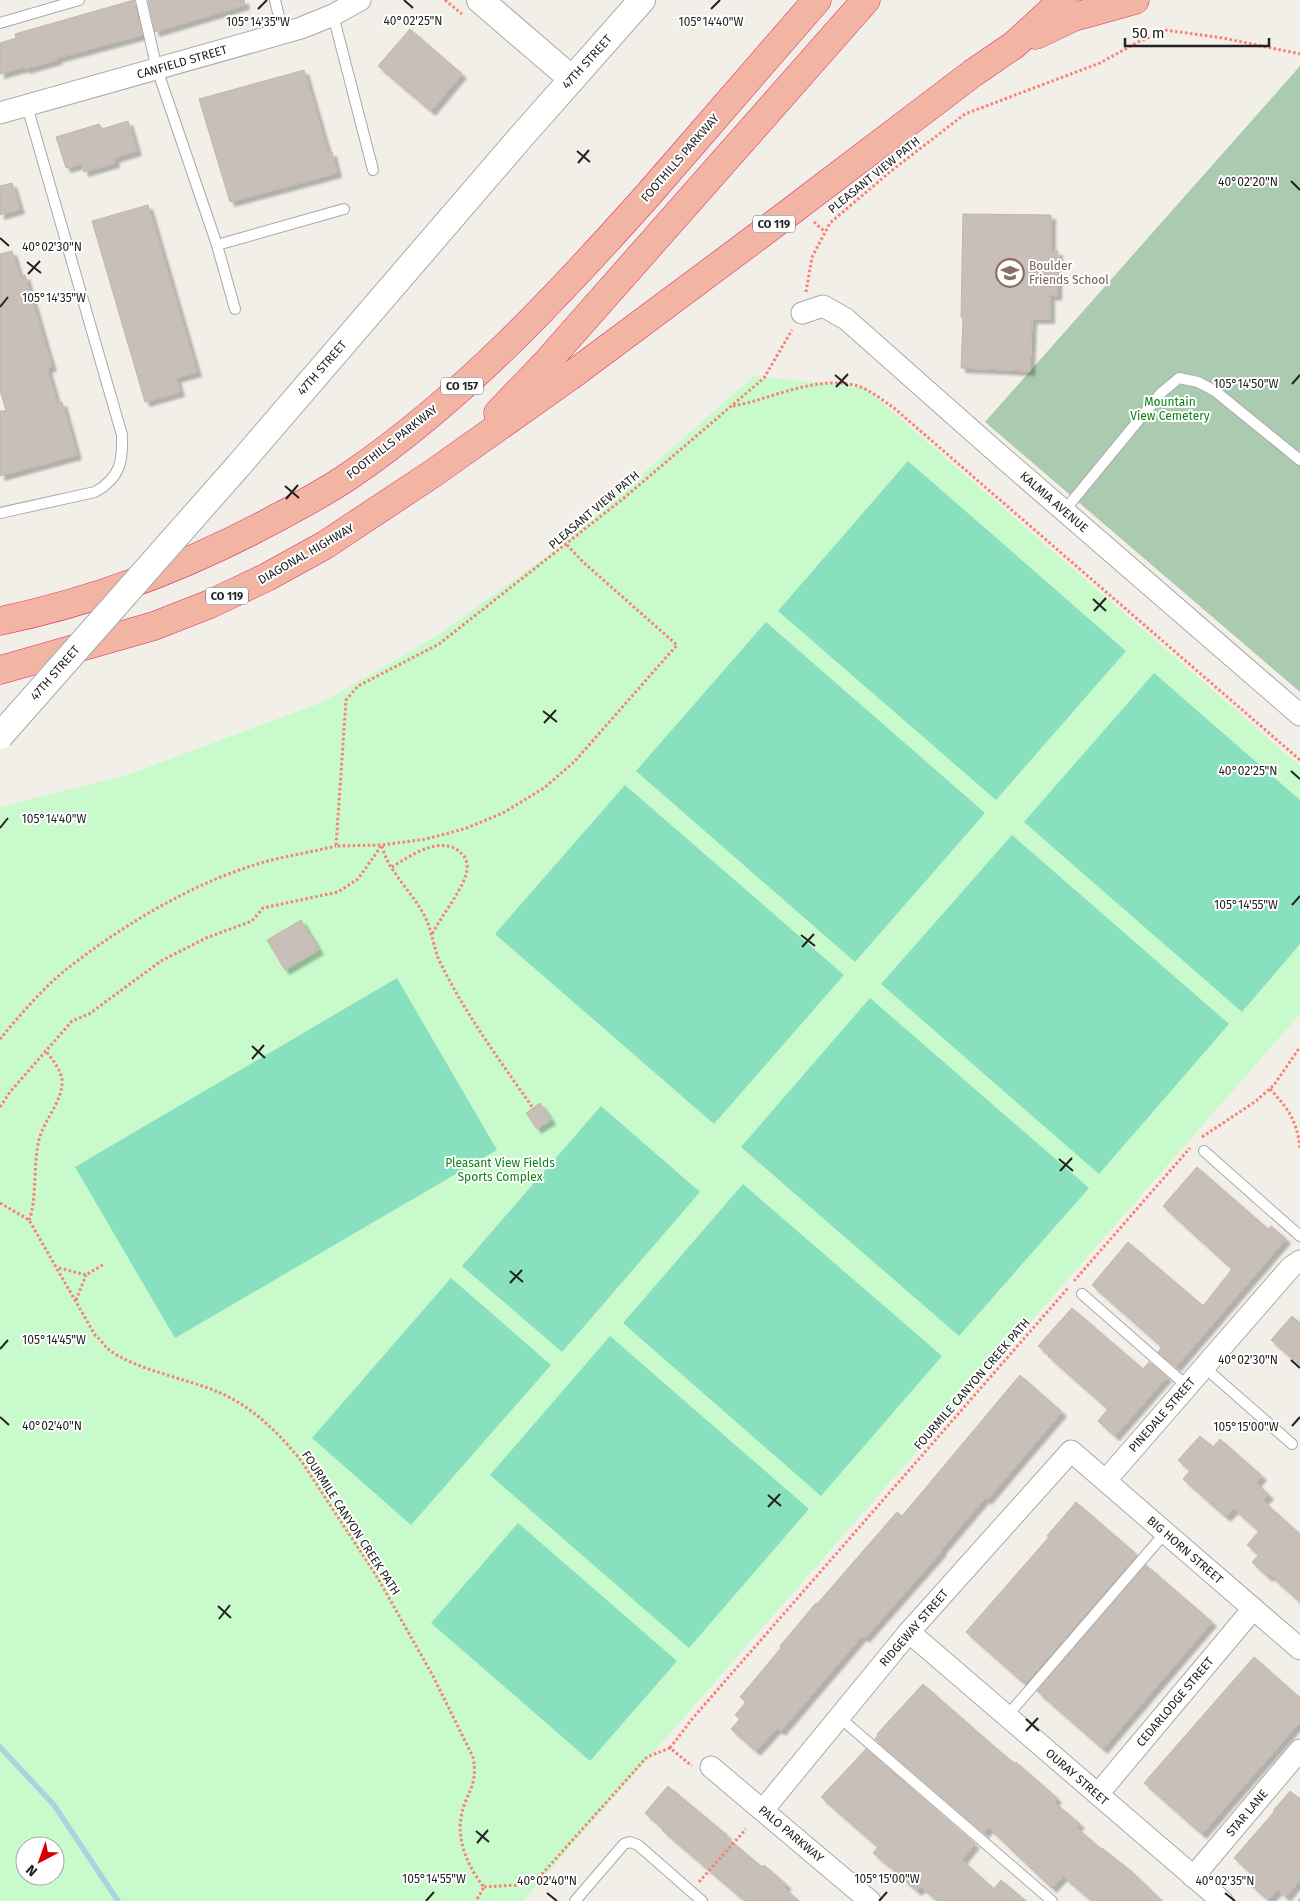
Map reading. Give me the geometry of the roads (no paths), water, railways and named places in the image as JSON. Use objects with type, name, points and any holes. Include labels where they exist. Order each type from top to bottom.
[{"type":"highway","name":"FOOTHILLS PARKWAY","points":[[0,621],[50,610],[116,589],[180,565],[241,537],[298,506],[348,477],[395,442],[490,362],[545,307],[607,241],[818,0]]},
{"type":"highway","points":[[432,474],[497,414],[546,364],[866,0]]},
{"type":"highway","points":[[1014,45],[1063,0]]},
{"type":"highway","name":"CO 119","points":[[432,474],[569,377],[973,73],[1014,45],[1074,18],[1135,0]]},
{"type":"highway","name":"DIAGONAL HIGHWAY","points":[[0,670],[154,626],[210,604],[267,577],[325,545],[432,474]]},
{"type":"street","name":"CANFIELD STREET","points":[[0,114],[283,33],[333,15],[360,0]]},
{"type":"street","points":[[480,0],[572,79]]},
{"type":"street","name":"47TH STREET","points":[[0,736],[642,0]]},
{"type":"street","name":"KALMIA AVENUE","points":[[802,313],[823,306],[846,319],[1300,715]]},
{"type":"street","name":"PINEDALE STREET","points":[[1106,1480],[1291,1267],[1300,1261]]},
{"type":"street","name":"BIG HORN STREET","points":[[1071,1451],[1300,1649]]},
{"type":"street","name":"RIDGEWAY STREET","points":[[763,1810],[909,1632],[1071,1451]]},
{"type":"street","name":"CEDARLODGE STREET","points":[[1098,1794],[1253,1609]]},
{"type":"street","name":"OURAY STREET","points":[[909,1632],[1222,1901]]},
{"type":"street","name":"STAR LANE","points":[[1193,1876],[1300,1750]]},
{"type":"street","name":"PALO PARKWAY","points":[[712,1767],[870,1901]]},
{"type":"lane","points":[[0,23],[79,0]]},
{"type":"lane","points":[[141,0],[157,69],[217,245],[235,309]]},
{"type":"lane","points":[[275,0],[283,33]]},
{"type":"lane","points":[[333,15],[373,170]]},
{"type":"lane","points":[[0,513],[95,492],[106,486],[115,476],[121,462],[122,448],[122,435],[27,106]]},
{"type":"lane","points":[[217,245],[344,208]]},
{"type":"lane","points":[[1064,511],[1161,393],[1179,378],[1198,382],[1216,391],[1300,460]]},
{"type":"lane","points":[[1204,1151],[1300,1236]]},
{"type":"lane","points":[[1082,1294],[1187,1386]]},
{"type":"lane","points":[[1204,1367],[1292,1444]]},
{"type":"lane","points":[[1007,1716],[1166,1533]]},
{"type":"lane","points":[[839,1717],[1052,1901]]},
{"type":"lane","points":[[575,1901],[624,1844],[630,1842],[638,1844],[702,1901]]},
{"type":"waterway","points":[[0,1747],[54,1805],[118,1901]]},
{"type":"place","name":"Boulder Friends School","points":[[1010,273]]},
{"type":"park label","name":"Mountain View Cemetery","points":[[1170,409]]},
{"type":"park label","name":"Pleasant View Fields Sports Complex","points":[[500,1170]]}]
